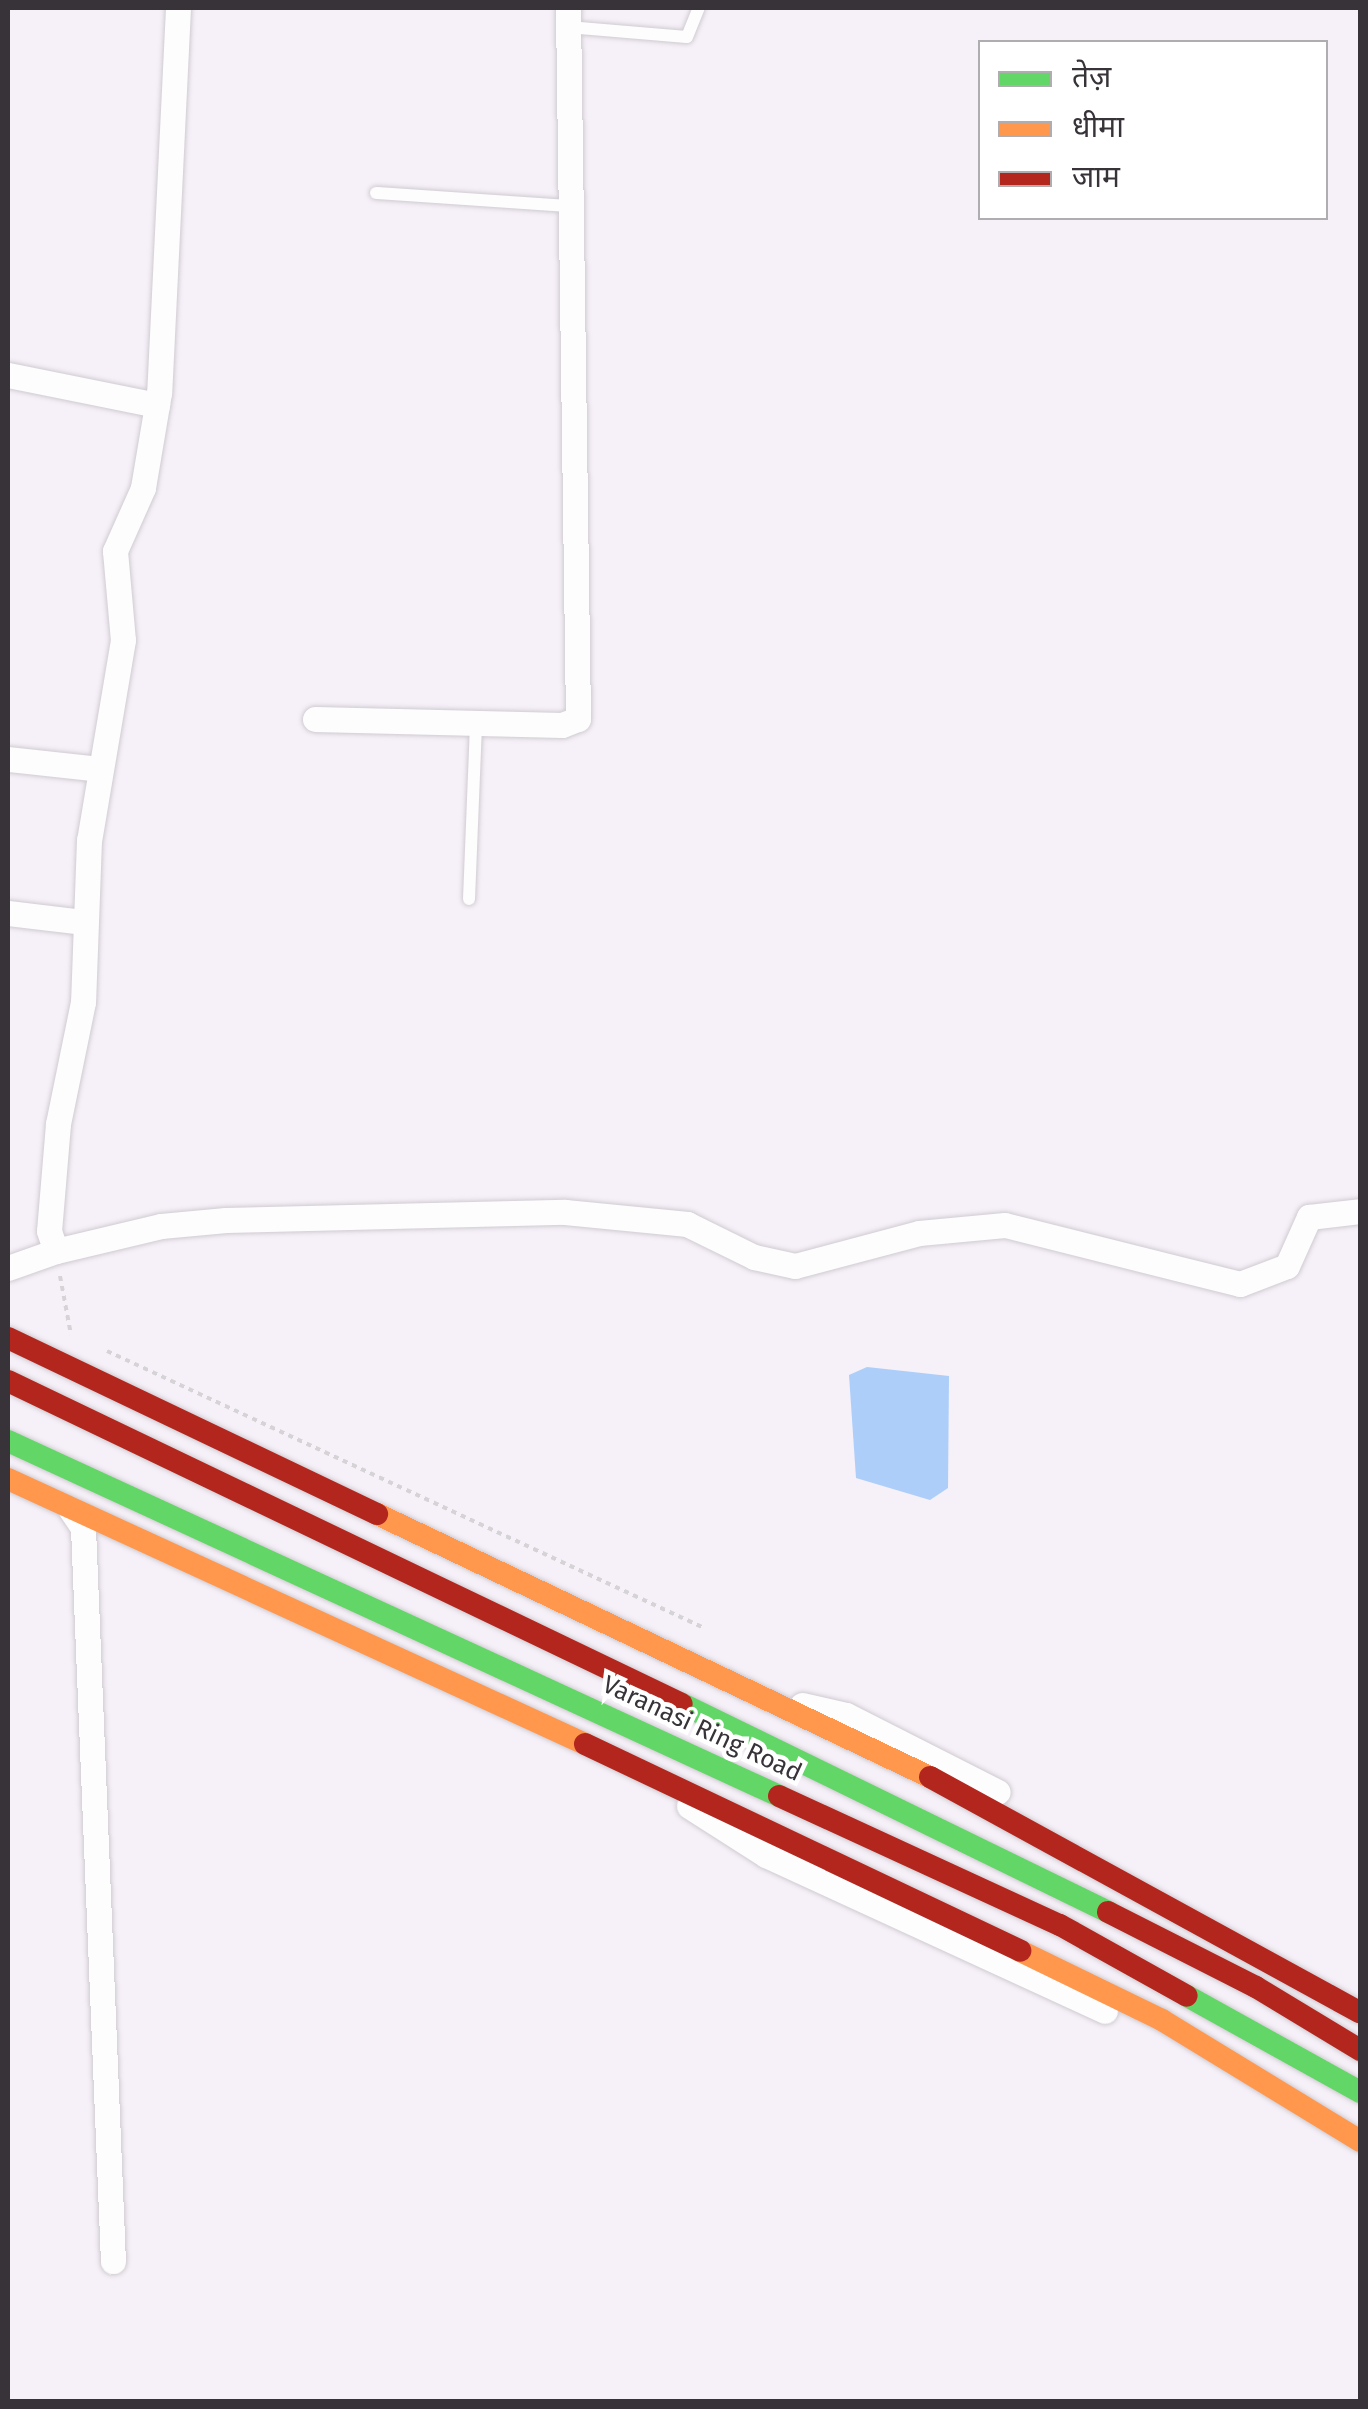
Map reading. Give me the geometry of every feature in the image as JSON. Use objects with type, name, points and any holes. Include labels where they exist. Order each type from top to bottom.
[{"type":"main road","points":[[8,1338],[754,1694]]},
{"type":"main road","points":[[8,1381],[763,1748],[992,1852],[1256,1987],[1360,2050]]},
{"type":"main road","name":"Varanasi Ring Road","points":[[8,1441],[1060,1925],[1360,2092]]},
{"type":"main road","points":[[8,1480],[611,1757]]},
{"type":"main road","points":[[1114,1873],[1360,2012]]},
{"type":"main road","points":[[1169,2024],[1360,2141]]},
{"type":"street","points":[[56,1251],[48,1231],[61,1100],[83,1002],[84,922],[100,768],[124,640],[115,551],[143,488],[157,406],[178,8]]},
{"type":"street","points":[[315,720],[562,725],[578,718],[566,206],[568,17]]},
{"type":"street","points":[[8,376],[157,406]]},
{"type":"street","points":[[8,758],[100,768]]},
{"type":"street","points":[[8,914],[84,922]]},
{"type":"street","points":[[8,1268],[56,1251],[161,1226],[226,1220],[565,1212],[687,1224],[754,1258],[795,1266],[919,1233],[1005,1225],[1240,1284],[1287,1266],[1309,1216],[1360,1210]]},
{"type":"street","points":[[70,1510],[83,1528],[113,2260]]},
{"type":"street","points":[[754,1694],[846,1715],[949,1764],[1048,1821],[1114,1873]]},
{"type":"street","points":[[611,1757],[766,1854],[1149,2032],[1169,2024]]},
{"type":"lane","points":[[568,17],[687,37],[699,8]]},
{"type":"lane","points":[[376,192],[566,206]]},
{"type":"lane","points":[[469,899],[476,723]]},
{"type":"path","points":[[56,1251],[70,1334],[87,1342]]},
{"type":"path","points":[[105,1350],[704,1628]]},
{"type":"water","points":[[867,1367],[949,1376],[948,1488],[930,1500],[856,1478],[849,1375]]},
{"type":"traffic: fast","points":[[8,1441],[779,1796]]},
{"type":"traffic: fast","points":[[682,1704],[1108,1912]]},
{"type":"traffic: fast","points":[[1187,1996],[1360,2092]]},
{"type":"traffic: slow","points":[[8,1479],[585,1744]]},
{"type":"traffic: slow","points":[[377,1514],[930,1777]]},
{"type":"traffic: slow","points":[[1020,1951],[1162,2020],[1360,2141]]},
{"type":"traffic: jam","points":[[8,1338],[377,1514]]},
{"type":"traffic: jam","points":[[8,1381],[682,1704]]},
{"type":"traffic: jam","points":[[585,1744],[1020,1951]]},
{"type":"traffic: jam","points":[[930,1777],[1360,2012]]},
{"type":"traffic: jam","points":[[779,1796],[1060,1925],[1187,1996]]},
{"type":"traffic: jam","points":[[1108,1912],[1256,1987],[1360,2050]]}]
